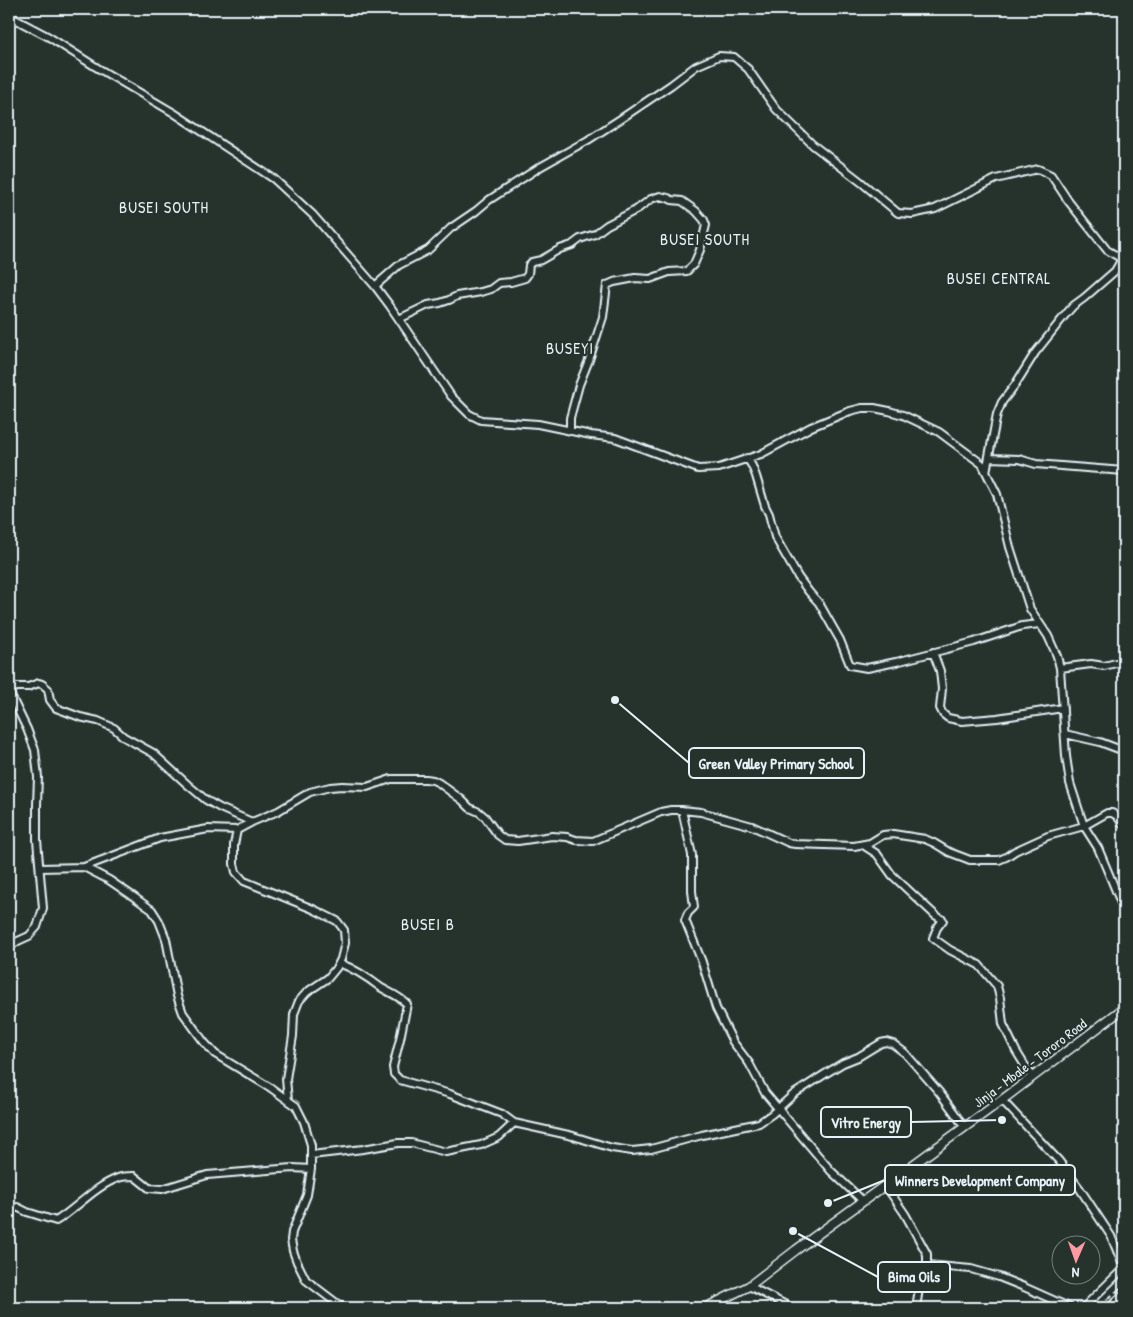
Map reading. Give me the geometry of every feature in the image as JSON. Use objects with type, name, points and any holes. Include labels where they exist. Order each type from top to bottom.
[{"type":"main road","name":"Jinja - Mbale - Tororo Road","points":[[705,1308],[749,1286],[1124,1008]]},
{"type":"street","points":[[9,16],[49,37],[174,113],[274,179],[313,215],[374,286],[399,319],[451,396],[469,414],[481,420],[538,424],[615,438],[698,469],[719,468],[761,454],[850,410],[874,408],[903,415],[939,432],[982,464],[997,494],[1010,547],[1030,609],[1048,636],[1057,656],[1060,668],[1070,783],[1084,826],[1098,848],[1124,910]]},
{"type":"street","points":[[374,286],[399,265],[428,250],[451,228],[490,200],[540,167],[622,118],[696,66],[719,56],[734,57],[748,69],[776,110],[813,145],[898,213],[912,214],[936,209],[996,179],[1038,169],[1051,174],[1069,202],[1107,250],[1123,259],[1115,271],[1069,310],[1034,353],[1015,385],[1002,402],[997,414],[986,472]]},
{"type":"street","points":[[399,319],[428,305],[440,303],[457,296],[481,292],[499,284],[526,278],[529,265],[532,262],[541,260],[560,249],[595,234],[607,225],[636,210],[651,198],[660,196],[682,201],[696,211],[706,225],[700,250],[694,264],[687,272],[669,272],[650,279],[635,278],[607,285],[603,317],[579,385],[570,418],[570,431]]},
{"type":"street","points":[[747,458],[756,476],[775,537],[798,577],[819,603],[840,640],[850,665],[867,668],[896,662],[974,642],[1022,626],[1040,624]]},
{"type":"street","points":[[989,458],[1124,471]]},
{"type":"street","points":[[933,652],[940,671],[942,689],[940,708],[948,718],[962,721],[997,718],[1063,708]]},
{"type":"street","points":[[1060,668],[1077,664],[1104,666],[1124,661]]},
{"type":"street","points":[[9,948],[29,936],[37,927],[43,908],[36,805],[38,778],[35,750],[9,690],[17,687],[28,688],[39,683],[42,684],[48,689],[50,700],[56,708],[114,728],[124,737],[153,753],[206,800],[252,822]]},
{"type":"street","points":[[1065,734],[1100,742],[1124,751]]},
{"type":"street","points":[[40,868],[84,867],[160,838],[208,829],[237,830],[278,811],[310,792],[330,787],[368,787],[384,780],[400,778],[426,779],[439,783],[470,808],[480,812],[505,840],[518,841],[552,836],[593,841],[661,812],[682,810],[701,812],[752,826],[795,844],[854,846],[863,845],[883,835],[893,834],[934,842],[949,852],[970,860],[1000,860],[1048,836],[1084,826],[1107,813],[1117,816],[1124,826]]},
{"type":"street","points":[[682,810],[692,855],[694,907],[688,913],[685,920],[702,962],[716,1008],[733,1042],[777,1109],[782,1112],[831,1171],[863,1201]]},
{"type":"street","points":[[237,830],[234,845],[234,864],[236,872],[244,881],[313,909],[337,921],[344,930],[345,943],[339,963],[328,978],[307,992],[299,1002],[294,1014],[293,1036],[286,1079],[288,1100]]},
{"type":"street","points":[[863,845],[877,854],[892,875],[943,920],[933,938],[950,950],[978,965],[997,986],[1004,1024],[1016,1051],[1032,1077]]},
{"type":"street","points":[[84,867],[109,880],[152,910],[159,921],[166,939],[177,996],[183,1012],[204,1042],[215,1054],[271,1088],[296,1106],[304,1122],[311,1145],[311,1169],[307,1195],[292,1232],[291,1240],[297,1262],[306,1280],[343,1308]]},
{"type":"street","points":[[339,963],[366,976],[407,1004],[393,1067],[394,1074],[400,1080],[450,1094],[502,1114],[514,1123],[573,1136],[612,1148],[632,1151],[651,1149],[702,1135],[759,1123],[794,1094],[831,1070],[843,1063],[858,1058],[881,1043],[886,1042],[893,1044],[905,1053],[939,1092],[964,1126]]},
{"type":"street","points":[[1002,1100],[1059,1161],[1075,1182],[1111,1236],[1124,1268],[1083,1308]]},
{"type":"street","points":[[311,1155],[398,1143],[411,1143],[446,1152],[481,1145],[499,1137],[514,1123]]},
{"type":"street","points":[[9,1208],[18,1207],[27,1212],[56,1221],[67,1215],[98,1188],[120,1177],[134,1176],[149,1188],[162,1189],[207,1175],[293,1168],[311,1169]]},
{"type":"street","points":[[885,1185],[905,1214],[927,1254],[927,1265],[920,1282],[916,1308]]},
{"type":"street","points":[[927,1265],[971,1269],[1024,1287],[1071,1308]]},
{"type":"street","points":[[749,1286],[792,1308]]},
{"type":"street","points":[[1109,1308],[1124,1294]]},
{"type":"railway","points":[[1097,1308],[1124,1285]]},
{"type":"place","name":"Green Valley Primary School","points":[[615,700]]},
{"type":"place","name":"Vitro Energy","points":[[1002,1120]]},
{"type":"place","name":"Winners Development Company","points":[[828,1203]]},
{"type":"place","name":"Bima Oils","points":[[793,1231]]},
{"type":"district","name":"BUSEI SOUTH","points":[[164,207]]},
{"type":"district","name":"BUSEI SOUTH","points":[[705,239]]},
{"type":"district","name":"BUSEI CENTRAL","points":[[999,278]]},
{"type":"district","name":"BUSEYI","points":[[570,348]]},
{"type":"district","name":"BUSEI B","points":[[428,924]]}]
